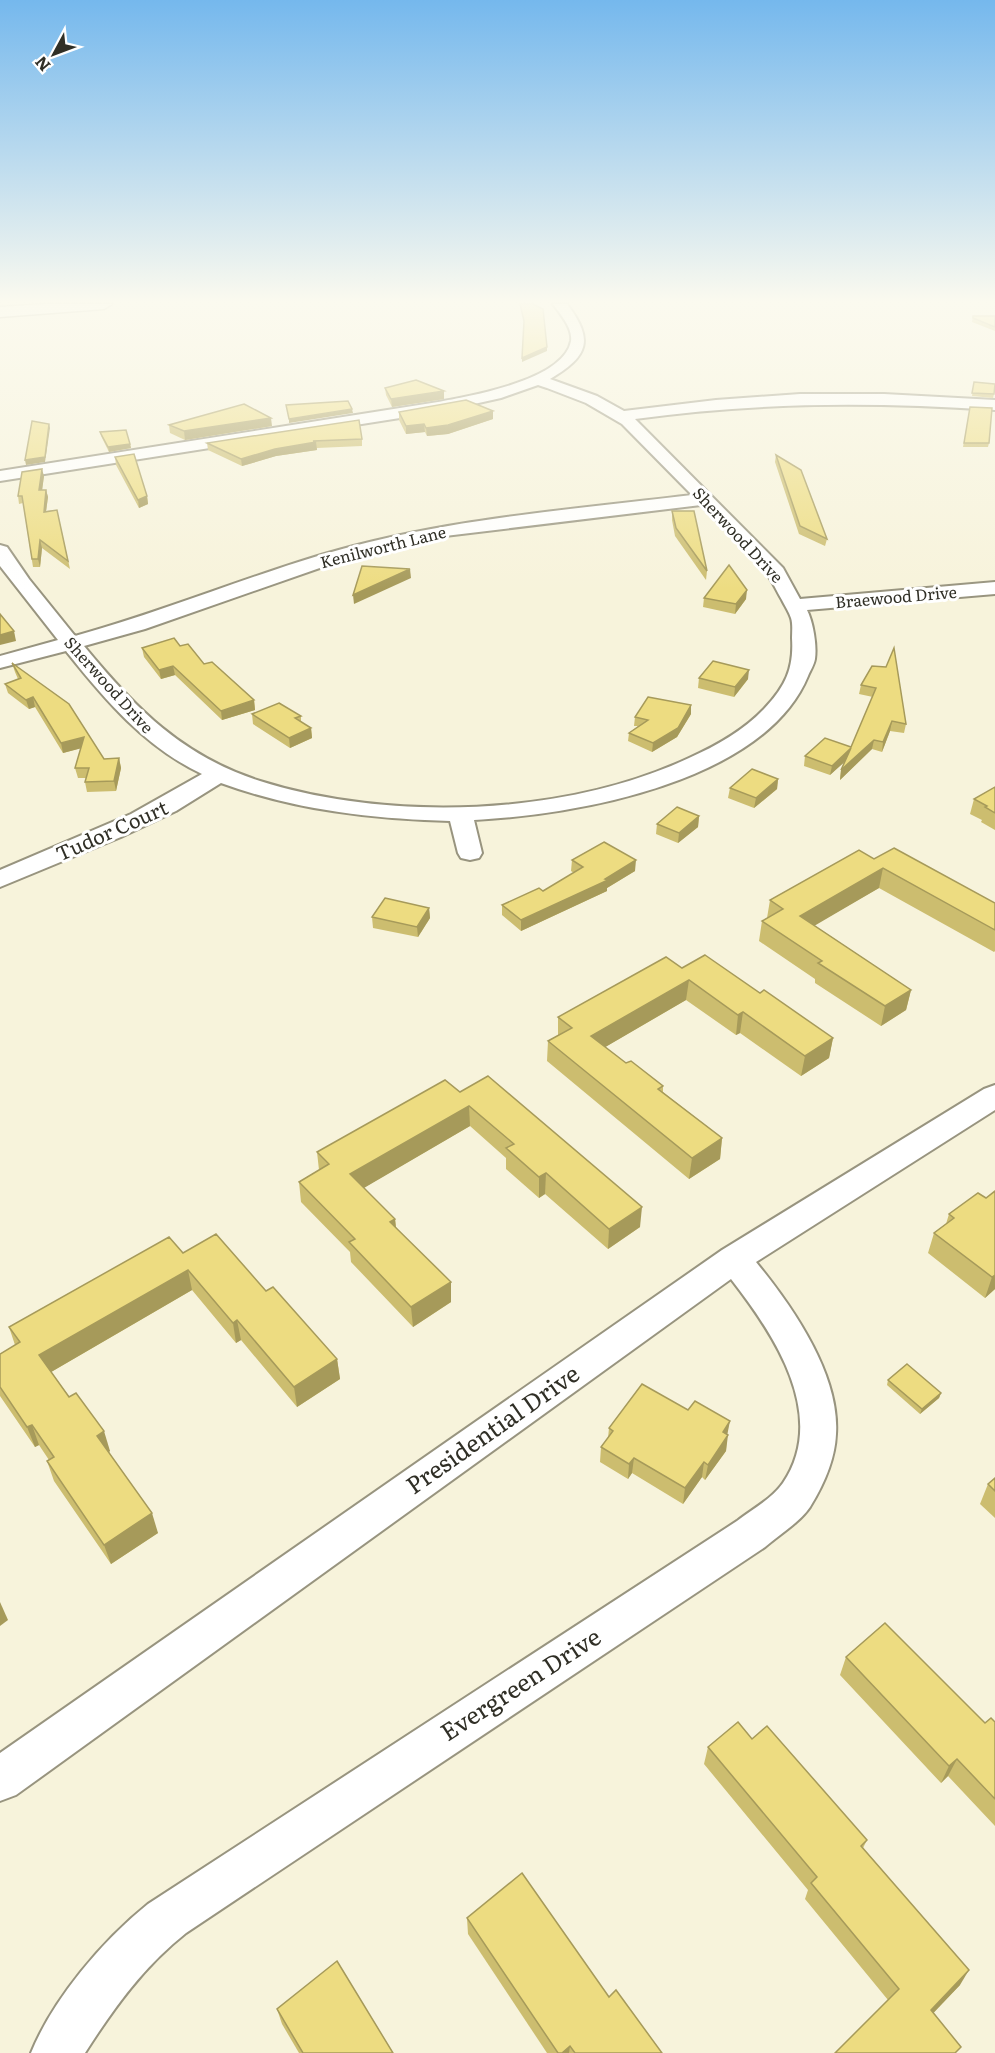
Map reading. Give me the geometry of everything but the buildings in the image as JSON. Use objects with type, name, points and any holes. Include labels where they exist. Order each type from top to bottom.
[{"type":"street","points":[[0,476],[438,407],[470,400]]},
{"type":"street","name":"Sherwood Drive","points":[[0,551],[17,578],[139,723],[173,749],[219,774],[280,793],[353,807],[405,812],[460,813],[523,809],[594,798],[666,776],[722,751],[763,723],[791,695],[804,666],[806,651],[805,636],[796,605],[788,588],[776,572],[622,416],[593,400]]},
{"type":"street","points":[[622,416],[702,406],[794,400]]},
{"type":"street","points":[[886,400],[995,405]]},
{"type":"street","name":"Kenilworth Lane","points":[[0,662],[165,616],[282,573],[413,537],[445,531],[705,499]]},
{"type":"street","name":"Braewood Drive","points":[[796,605],[995,588]]},
{"type":"street","name":"Tudor Court","points":[[0,879],[146,818],[189,795],[219,774]]},
{"type":"street","points":[[460,813],[470,853]]},
{"type":"street","name":"Presidential Drive","points":[[0,1779],[734,1259],[995,1096]]},
{"type":"street","name":"Evergreen Drive","points":[[56,2053],[100,1989],[128,1955],[159,1925],[197,1897],[751,1534],[795,1496],[815,1460],[819,1426],[816,1394],[800,1358],[766,1298],[734,1259]]}]
